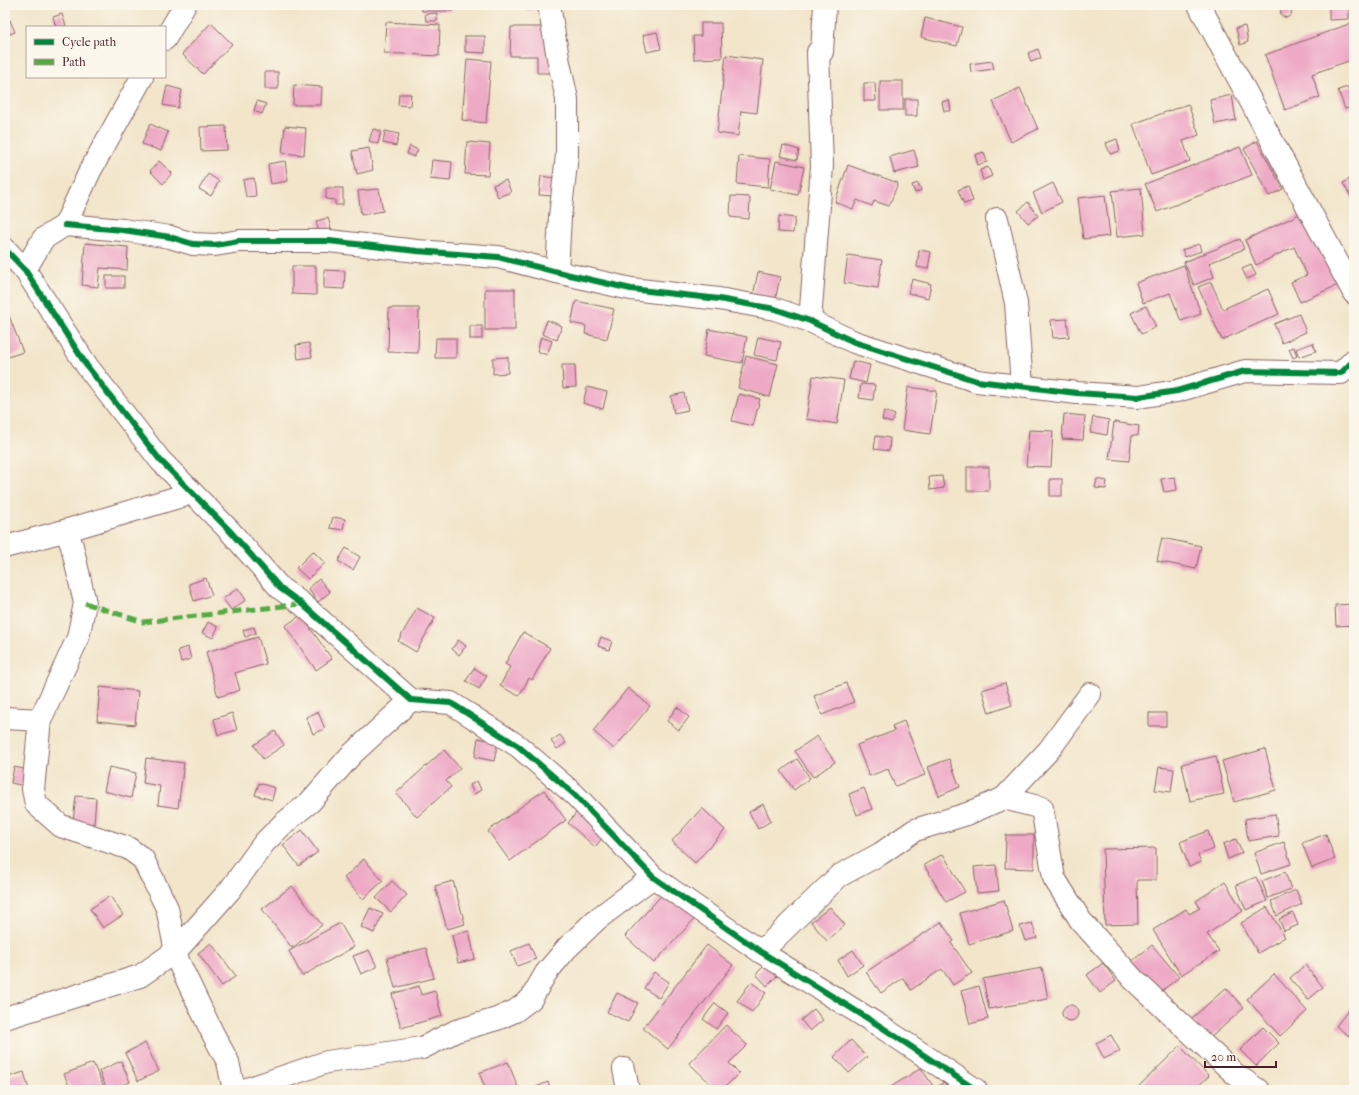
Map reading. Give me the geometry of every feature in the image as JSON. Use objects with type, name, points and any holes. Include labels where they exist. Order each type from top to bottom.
[{"type":"street","points":[[166,37],[185,5]]},
{"type":"street","points":[[549,5],[567,99],[567,155],[560,217],[557,272]]},
{"type":"street","points":[[810,321],[822,166],[818,52],[822,52],[825,5]]},
{"type":"street","points":[[1199,5],[1354,293]]},
{"type":"street","points":[[25,270],[43,239],[65,224],[90,172],[141,78]]},
{"type":"street","points":[[996,219],[1016,303],[1022,386]]},
{"type":"street","points":[[65,224],[170,237],[193,244],[215,245],[239,241],[329,241],[417,251],[498,257],[631,289],[719,299],[775,309],[810,321],[854,342],[977,381],[1077,393],[1138,397],[1177,391],[1245,371],[1341,373],[1354,360]]},
{"type":"street","points":[[5,249],[25,270],[87,366],[160,460],[229,530],[280,588],[302,604],[411,700],[451,703],[518,746],[575,795],[653,877],[761,952],[851,1007],[976,1090]]},
{"type":"street","points":[[5,547],[66,531],[192,493]]},
{"type":"street","points":[[66,531],[72,546],[85,603],[78,638],[40,720],[33,789],[36,804],[61,826],[128,848],[143,859],[167,908],[178,960],[228,1062],[234,1090]]},
{"type":"street","points":[[761,952],[839,876],[880,854],[915,830],[967,814],[1004,798],[1049,750],[1090,694]]},
{"type":"street","points":[[5,1018],[140,976],[176,951],[230,890],[264,843],[284,823],[310,802],[351,755],[411,700]]},
{"type":"street","points":[[5,718],[40,720]]},
{"type":"street","points":[[1004,798],[1042,808],[1054,878],[1081,921],[1134,980],[1235,1074],[1258,1090]]},
{"type":"street","points":[[244,1090],[282,1084],[327,1062],[422,1048],[456,1031],[497,1019],[515,1011],[531,999],[550,968],[566,948],[596,920],[653,877]]},
{"type":"street","points":[[624,1069],[628,1090]]},
{"type":"building","points":[[422,5],[451,5],[452,11],[422,11]]},
{"type":"building","points":[[526,5],[540,5],[540,9],[526,10]]},
{"type":"building","points":[[1329,5],[1349,5],[1349,19],[1329,20]]},
{"type":"building","points":[[1286,6],[1290,8],[1292,12],[1290,16],[1286,18],[1282,16],[1280,12],[1282,8]]},
{"type":"building","points":[[437,13],[437,21],[426,21],[425,14]]},
{"type":"building","points":[[62,14],[66,26],[56,26],[53,17]]},
{"type":"building","points":[[925,18],[962,27],[957,46],[921,37]]},
{"type":"building","points":[[10,20],[15,32],[5,36],[5,23]]},
{"type":"building","points":[[386,22],[440,25],[439,56],[384,53]]},
{"type":"building","points":[[1354,22],[1354,59],[1312,74],[1320,97],[1285,110],[1265,55]]},
{"type":"building","points":[[211,23],[232,44],[203,74],[182,54]]},
{"type":"building","points":[[701,23],[721,23],[722,58],[694,59],[693,36],[701,36]]},
{"type":"building","points":[[1245,26],[1248,42],[1240,45],[1236,28]]},
{"type":"building","points":[[511,27],[552,27],[552,73],[537,73],[537,56],[510,56]]},
{"type":"building","points":[[657,32],[661,49],[647,52],[643,35]]},
{"type":"building","points":[[465,36],[485,36],[485,53],[465,52]]},
{"type":"building","points":[[1038,49],[1041,58],[1031,62],[1028,53]]},
{"type":"building","points":[[726,55],[763,60],[757,113],[741,111],[738,136],[717,133]]},
{"type":"building","points":[[467,59],[491,61],[486,123],[462,120]]},
{"type":"building","points":[[992,61],[994,69],[971,72],[970,64]]},
{"type":"building","points":[[265,72],[278,72],[278,89],[265,89]]},
{"type":"building","points":[[880,81],[903,81],[903,110],[880,110]]},
{"type":"building","points":[[864,83],[875,83],[876,101],[864,101]]},
{"type":"building","points":[[294,85],[322,87],[321,105],[293,105]]},
{"type":"building","points":[[1354,85],[1354,106],[1345,109],[1338,90]]},
{"type":"building","points":[[167,86],[182,90],[178,108],[163,105]]},
{"type":"building","points":[[1020,88],[1038,129],[1011,142],[993,101]]},
{"type":"building","points":[[399,94],[411,94],[410,106],[398,105]]},
{"type":"building","points":[[1232,95],[1236,120],[1215,124],[1210,100]]},
{"type":"building","points":[[905,99],[917,99],[917,116],[905,116]]},
{"type":"building","points":[[949,100],[951,111],[944,111],[942,102]]},
{"type":"building","points":[[257,101],[266,104],[262,114],[254,111]]},
{"type":"building","points":[[1188,104],[1199,135],[1183,141],[1190,161],[1151,175],[1133,124]]},
{"type":"building","points":[[150,124],[168,132],[161,151],[142,144]]},
{"type":"building","points":[[226,126],[227,150],[201,151],[200,127]]},
{"type":"building","points":[[285,126],[306,128],[304,155],[282,153]]},
{"type":"building","points":[[373,129],[381,131],[378,144],[369,141]]},
{"type":"building","points":[[385,131],[399,134],[396,146],[383,143]]},
{"type":"building","points":[[1117,139],[1120,151],[1110,154],[1106,143]]},
{"type":"building","points":[[1257,141],[1283,189],[1269,196],[1244,149]]},
{"type":"building","points":[[467,142],[490,144],[488,175],[465,174]]},
{"type":"building","points":[[783,145],[799,150],[797,160],[780,156]]},
{"type":"building","points":[[410,146],[418,150],[414,157],[407,154]]},
{"type":"building","points":[[1240,147],[1252,175],[1157,212],[1145,184]]},
{"type":"building","points":[[369,148],[373,170],[357,174],[352,151]]},
{"type":"building","points":[[914,150],[919,167],[894,173],[890,157]]},
{"type":"building","points":[[984,152],[987,162],[978,165],[975,155]]},
{"type":"building","points":[[739,156],[770,159],[768,187],[737,184]]},
{"type":"building","points":[[432,160],[452,162],[450,181],[430,179]]},
{"type":"building","points":[[159,161],[172,173],[163,184],[150,171]]},
{"type":"building","points":[[285,161],[288,181],[271,184],[268,164]]},
{"type":"building","points":[[776,161],[804,167],[798,195],[770,189]]},
{"type":"building","points":[[848,165],[898,183],[889,206],[874,201],[872,206],[857,200],[853,209],[835,202]]},
{"type":"building","points":[[988,167],[992,176],[983,180],[980,170]]},
{"type":"building","points":[[208,174],[219,181],[211,196],[199,189]]},
{"type":"building","points":[[541,176],[554,178],[553,196],[539,195]]},
{"type":"building","points":[[1354,176],[1354,202],[1343,183]]},
{"type":"building","points":[[254,178],[256,196],[246,197],[243,180]]},
{"type":"building","points":[[506,180],[511,192],[498,197],[493,185]]},
{"type":"building","points":[[918,183],[921,190],[915,193],[912,185]]},
{"type":"building","points":[[1053,183],[1062,202],[1042,212],[1033,193]]},
{"type":"building","points":[[968,186],[973,201],[964,204],[958,190]]},
{"type":"building","points":[[326,188],[343,188],[343,205],[335,205],[335,200],[326,199]]},
{"type":"building","points":[[1141,188],[1145,234],[1117,237],[1112,191]]},
{"type":"building","points":[[379,189],[383,211],[361,215],[358,191]]},
{"type":"building","points":[[1105,195],[1110,236],[1083,239],[1078,198]]},
{"type":"building","points":[[731,196],[750,197],[749,219],[730,217]]},
{"type":"building","points":[[1028,202],[1038,216],[1028,223],[1018,211]]},
{"type":"building","points":[[1306,211],[1340,284],[1300,302],[1291,282],[1307,275],[1294,247],[1256,265],[1245,240]]},
{"type":"building","points":[[779,216],[795,218],[793,233],[778,232]]},
{"type":"building","points":[[328,218],[332,232],[320,236],[316,221]]},
{"type":"building","points":[[1240,239],[1244,249],[1209,263],[1214,277],[1194,285],[1184,262]]},
{"type":"building","points":[[85,243],[128,247],[127,270],[100,268],[98,287],[82,285]]},
{"type":"building","points":[[1199,244],[1201,251],[1185,257],[1182,250]]},
{"type":"building","points":[[919,250],[931,252],[928,269],[917,267]]},
{"type":"building","points":[[848,255],[882,260],[878,288],[844,283]]},
{"type":"building","points":[[1184,265],[1201,314],[1181,321],[1170,293],[1143,303],[1136,283]]},
{"type":"building","points":[[1251,265],[1256,275],[1247,279],[1242,269]]},
{"type":"building","points":[[292,266],[316,266],[316,295],[292,294]]},
{"type":"building","points":[[324,270],[345,271],[344,289],[324,288]]},
{"type":"building","points":[[758,272],[780,277],[775,301],[753,296]]},
{"type":"building","points":[[106,276],[124,276],[124,288],[106,288]]},
{"type":"building","points":[[912,279],[931,284],[928,298],[908,293]]},
{"type":"building","points":[[1211,282],[1223,309],[1268,289],[1279,314],[1222,340],[1198,287]]},
{"type":"building","points":[[485,289],[515,289],[515,330],[485,330]]},
{"type":"building","points":[[576,301],[614,309],[607,339],[585,334],[586,326],[571,323]]},
{"type":"building","points":[[1146,306],[1156,327],[1141,334],[1131,313]]},
{"type":"building","points":[[5,308],[23,352],[5,358]]},
{"type":"building","points":[[389,308],[419,308],[418,353],[388,352]]},
{"type":"building","points":[[1299,314],[1306,332],[1282,343],[1274,324]]},
{"type":"building","points":[[1067,319],[1069,337],[1053,338],[1051,320]]},
{"type":"building","points":[[547,320],[562,326],[557,340],[542,334]]},
{"type":"building","points":[[470,326],[482,326],[482,339],[470,339]]},
{"type":"building","points":[[709,329],[747,337],[742,363],[704,356]]},
{"type":"building","points":[[541,337],[552,341],[547,355],[537,351]]},
{"type":"building","points":[[758,337],[781,342],[777,360],[754,355]]},
{"type":"building","points":[[436,338],[456,338],[456,358],[435,358]]},
{"type":"building","points":[[309,343],[312,357],[298,359],[296,345]]},
{"type":"building","points":[[1313,343],[1316,351],[1299,357],[1296,349]]},
{"type":"building","points":[[1294,347],[1297,356],[1293,358],[1289,349]]},
{"type":"building","points":[[746,356],[778,364],[770,397],[738,388]]},
{"type":"building","points":[[508,357],[508,373],[493,374],[493,358]]},
{"type":"building","points":[[853,361],[870,365],[866,383],[849,379]]},
{"type":"building","points":[[562,365],[575,365],[576,387],[563,388]]},
{"type":"building","points":[[813,376],[844,380],[837,424],[806,419]]},
{"type":"building","points":[[861,384],[875,385],[873,400],[859,398]]},
{"type":"building","points":[[587,387],[607,392],[603,409],[583,403]]},
{"type":"building","points":[[908,387],[937,391],[930,434],[902,430]]},
{"type":"building","points":[[684,393],[688,410],[674,413],[671,396]]},
{"type":"building","points":[[739,394],[760,399],[753,426],[732,421]]},
{"type":"building","points":[[884,411],[895,415],[892,423],[882,420]]},
{"type":"building","points":[[1064,414],[1085,416],[1083,440],[1062,439]]},
{"type":"building","points":[[1093,417],[1109,420],[1107,435],[1090,432]]},
{"type":"building","points":[[1114,422],[1139,426],[1138,436],[1132,435],[1129,461],[1109,459]]},
{"type":"building","points":[[1029,430],[1053,431],[1051,467],[1026,466]]},
{"type":"building","points":[[876,436],[890,438],[889,451],[874,449]]},
{"type":"building","points":[[967,467],[989,467],[989,491],[967,491]]},
{"type":"building","points":[[942,476],[944,488],[930,490],[929,477]]},
{"type":"building","points":[[1175,477],[1177,490],[1164,492],[1161,479]]},
{"type":"building","points":[[1050,479],[1062,479],[1062,496],[1050,496]]},
{"type":"building","points":[[1097,479],[1107,481],[1106,489],[1095,488]]},
{"type":"building","points":[[333,517],[345,519],[343,530],[330,528]]},
{"type":"building","points":[[1162,538],[1201,546],[1196,569],[1157,561]]},
{"type":"building","points":[[346,548],[360,557],[353,570],[338,561]]},
{"type":"building","points":[[313,551],[325,563],[308,579],[296,568]]},
{"type":"building","points":[[206,578],[212,595],[194,601],[189,584]]},
{"type":"building","points":[[319,579],[330,592],[318,602],[308,589]]},
{"type":"building","points":[[238,588],[246,600],[231,610],[223,599]]},
{"type":"building","points":[[1354,604],[1354,625],[1336,626],[1335,605]]},
{"type":"building","points":[[417,608],[435,618],[416,652],[398,641]]},
{"type":"building","points":[[301,615],[332,659],[316,670],[285,626]]},
{"type":"building","points":[[208,622],[218,627],[213,638],[202,633]]},
{"type":"building","points":[[254,627],[256,633],[245,637],[243,630]]},
{"type":"building","points":[[523,632],[550,648],[532,680],[529,678],[519,696],[500,686],[510,667],[505,664]]},
{"type":"building","points":[[258,637],[266,664],[235,673],[240,690],[218,697],[206,652]]},
{"type":"building","points":[[601,637],[612,641],[609,650],[598,646]]},
{"type":"building","points":[[458,640],[466,646],[459,655],[452,649]]},
{"type":"building","points":[[188,647],[191,659],[181,662],[178,650]]},
{"type":"building","points":[[474,668],[487,676],[479,689],[466,681]]},
{"type":"building","points":[[846,683],[854,702],[822,715],[814,696]]},
{"type":"building","points":[[1005,683],[1012,705],[989,713],[982,690]]},
{"type":"building","points":[[100,687],[138,691],[135,725],[97,721]]},
{"type":"building","points":[[628,688],[650,706],[614,749],[593,731]]},
{"type":"building","points":[[677,707],[689,717],[679,730],[667,721]]},
{"type":"building","points":[[318,712],[325,729],[313,734],[306,717]]},
{"type":"building","points":[[232,713],[237,730],[218,735],[214,719]]},
{"type":"building","points":[[1149,713],[1166,713],[1166,726],[1149,726]]},
{"type":"building","points":[[904,721],[925,775],[895,786],[888,769],[869,776],[857,745],[894,731],[892,726]]},
{"type":"building","points":[[275,731],[284,745],[263,759],[254,745]]},
{"type":"building","points":[[560,735],[566,743],[557,749],[551,741]]},
{"type":"building","points":[[817,736],[835,762],[813,777],[795,751]]},
{"type":"building","points":[[478,738],[498,742],[494,761],[475,757]]},
{"type":"building","points":[[1265,749],[1276,790],[1234,802],[1222,761]]},
{"type":"building","points":[[444,750],[460,768],[446,781],[451,787],[417,817],[396,793]]},
{"type":"building","points":[[1216,756],[1224,794],[1190,801],[1182,764]]},
{"type":"building","points":[[146,758],[184,763],[178,808],[158,805],[160,786],[143,783]]},
{"type":"building","points":[[797,759],[810,778],[794,790],[781,771]]},
{"type":"building","points":[[949,759],[960,787],[939,796],[928,767]]},
{"type":"building","points":[[14,767],[29,770],[25,786],[11,783]]},
{"type":"building","points":[[109,767],[136,773],[131,798],[104,791]]},
{"type":"building","points":[[1159,767],[1174,769],[1171,792],[1155,790]]},
{"type":"building","points":[[477,781],[481,790],[474,794],[470,785]]},
{"type":"building","points":[[259,783],[275,788],[272,800],[255,795]]},
{"type":"building","points":[[864,788],[872,809],[857,815],[849,794]]},
{"type":"building","points":[[544,790],[566,820],[510,861],[488,831]]},
{"type":"building","points":[[76,796],[96,798],[94,824],[73,821]]},
{"type":"building","points":[[763,804],[771,821],[758,829],[749,812]]},
{"type":"building","points":[[581,807],[608,831],[595,847],[568,823]]},
{"type":"building","points":[[702,808],[725,830],[695,863],[672,841]]},
{"type":"building","points":[[1275,814],[1279,836],[1248,841],[1245,819]]},
{"type":"building","points":[[302,830],[318,852],[299,866],[283,845]]},
{"type":"building","points":[[1208,831],[1214,849],[1198,855],[1201,862],[1189,867],[1180,842]]},
{"type":"building","points":[[1326,834],[1335,859],[1312,868],[1302,843]]},
{"type":"building","points":[[1006,835],[1034,835],[1034,869],[1005,868]]},
{"type":"building","points":[[1236,839],[1242,853],[1228,859],[1223,844]]},
{"type":"building","points":[[1284,842],[1291,864],[1261,874],[1254,853]]},
{"type":"building","points":[[1156,848],[1156,880],[1137,880],[1138,924],[1105,925],[1103,849]]},
{"type":"building","points":[[943,854],[965,892],[946,902],[924,865]]},
{"type":"building","points":[[364,859],[383,881],[363,899],[344,878]]},
{"type":"building","points":[[996,865],[999,891],[977,893],[974,867]]},
{"type":"building","points":[[1285,872],[1291,889],[1268,898],[1262,881]]},
{"type":"building","points":[[1256,877],[1267,901],[1246,910],[1236,885]]},
{"type":"building","points":[[392,881],[407,895],[391,912],[376,898]]},
{"type":"building","points":[[453,881],[465,924],[447,929],[435,886]]},
{"type":"building","points":[[1225,882],[1243,911],[1207,934],[1219,951],[1181,975],[1153,930],[1186,909],[1189,914],[1200,908],[1196,901]]},
{"type":"building","points":[[292,886],[322,925],[292,948],[262,909]]},
{"type":"building","points":[[668,888],[698,915],[654,963],[625,936]]},
{"type":"building","points":[[1296,890],[1302,904],[1277,916],[1271,901]]},
{"type":"building","points":[[110,896],[123,915],[103,928],[90,909]]},
{"type":"building","points":[[1004,900],[1013,931],[969,944],[960,913]]},
{"type":"building","points":[[830,907],[845,925],[827,941],[811,922]]},
{"type":"building","points":[[1267,907],[1285,937],[1258,953],[1241,923]]},
{"type":"building","points":[[370,908],[383,914],[374,933],[361,927]]},
{"type":"building","points":[[1293,913],[1298,925],[1284,931],[1279,919]]},
{"type":"building","points":[[941,922],[954,941],[951,943],[972,973],[953,985],[942,969],[911,990],[903,978],[881,993],[866,972]]},
{"type":"building","points":[[340,923],[354,947],[302,976],[289,951]]},
{"type":"building","points":[[1032,923],[1037,938],[1025,941],[1020,926]]},
{"type":"building","points":[[469,931],[475,959],[458,963],[452,935]]},
{"type":"building","points":[[211,943],[236,976],[222,986],[198,953]]},
{"type":"building","points":[[529,943],[536,959],[517,966],[511,951]]},
{"type":"building","points":[[707,945],[733,965],[668,1049],[643,1028]]},
{"type":"building","points":[[1152,945],[1179,977],[1158,994],[1131,962]]},
{"type":"building","points":[[426,948],[434,978],[395,988],[387,958]]},
{"type":"building","points":[[369,950],[377,967],[361,974],[353,956]]},
{"type":"building","points":[[853,950],[863,965],[847,976],[838,960]]},
{"type":"building","points":[[769,961],[780,973],[767,986],[756,974]]},
{"type":"building","points":[[1103,963],[1116,981],[1100,993],[1087,975]]},
{"type":"building","points":[[1305,965],[1323,987],[1308,1000],[1290,978]]},
{"type":"building","points":[[1042,968],[1048,999],[989,1009],[983,979]]},
{"type":"building","points":[[654,972],[669,982],[659,998],[644,988]]},
{"type":"building","points":[[1274,974],[1307,1011],[1280,1036],[1247,999]]},
{"type":"building","points":[[751,982],[766,993],[752,1012],[737,1001]]},
{"type":"building","points":[[419,986],[421,995],[435,991],[442,1016],[401,1028],[392,994]]},
{"type":"building","points":[[979,986],[988,1019],[970,1024],[961,991]]},
{"type":"building","points":[[1226,988],[1244,1008],[1209,1039],[1191,1019]]},
{"type":"building","points":[[617,993],[638,1003],[628,1022],[607,1012]]},
{"type":"building","points":[[715,1003],[728,1013],[716,1029],[703,1019]]},
{"type":"building","points":[[1354,1003],[1354,1040],[1336,1026]]},
{"type":"building","points":[[1070,1005],[1076,1007],[1078,1013],[1076,1019],[1070,1021],[1064,1019],[1062,1013],[1064,1007]]},
{"type":"building","points":[[814,1009],[823,1020],[810,1031],[801,1020]]},
{"type":"building","points":[[726,1025],[747,1045],[729,1063],[739,1073],[722,1090],[717,1090],[689,1063]]},
{"type":"building","points":[[1263,1027],[1279,1043],[1256,1066],[1240,1050]]},
{"type":"building","points":[[1111,1035],[1120,1051],[1104,1059],[1096,1043]]},
{"type":"building","points":[[851,1040],[867,1057],[849,1073],[834,1057]]},
{"type":"building","points":[[145,1043],[159,1071],[138,1081],[125,1053]]},
{"type":"building","points":[[1180,1046],[1209,1076],[1194,1090],[1135,1090]]},
{"type":"building","points":[[121,1061],[130,1082],[111,1090],[107,1090],[99,1071]]},
{"type":"building","points":[[508,1062],[519,1090],[486,1090],[479,1073]]},
{"type":"building","points":[[93,1063],[105,1090],[71,1090],[64,1074]]},
{"type":"building","points":[[921,1068],[933,1086],[926,1090],[886,1090]]},
{"type":"building","points":[[24,1072],[29,1090],[7,1090],[5,1078]]},
{"type":"building","points":[[548,1082],[551,1090],[529,1090]]},
{"type":"building","points":[[944,1082],[950,1090],[933,1090]]},
{"type":"marked path","points":[[85,603],[143,622],[301,604]]},
{"type":"cycle path","points":[[65,225],[123,230],[170,237],[193,244],[215,245],[239,241],[329,241],[417,251],[498,257],[631,289],[719,299],[775,309],[810,321],[854,342],[977,381],[1077,393],[1138,397],[1177,391],[1245,371],[1341,373],[1354,360]]},
{"type":"cycle path","points":[[5,249],[25,270],[87,366],[160,460],[229,530],[280,588],[302,604],[411,700],[451,703],[518,746],[575,795],[653,877],[761,952],[880,1026],[976,1090]]}]
